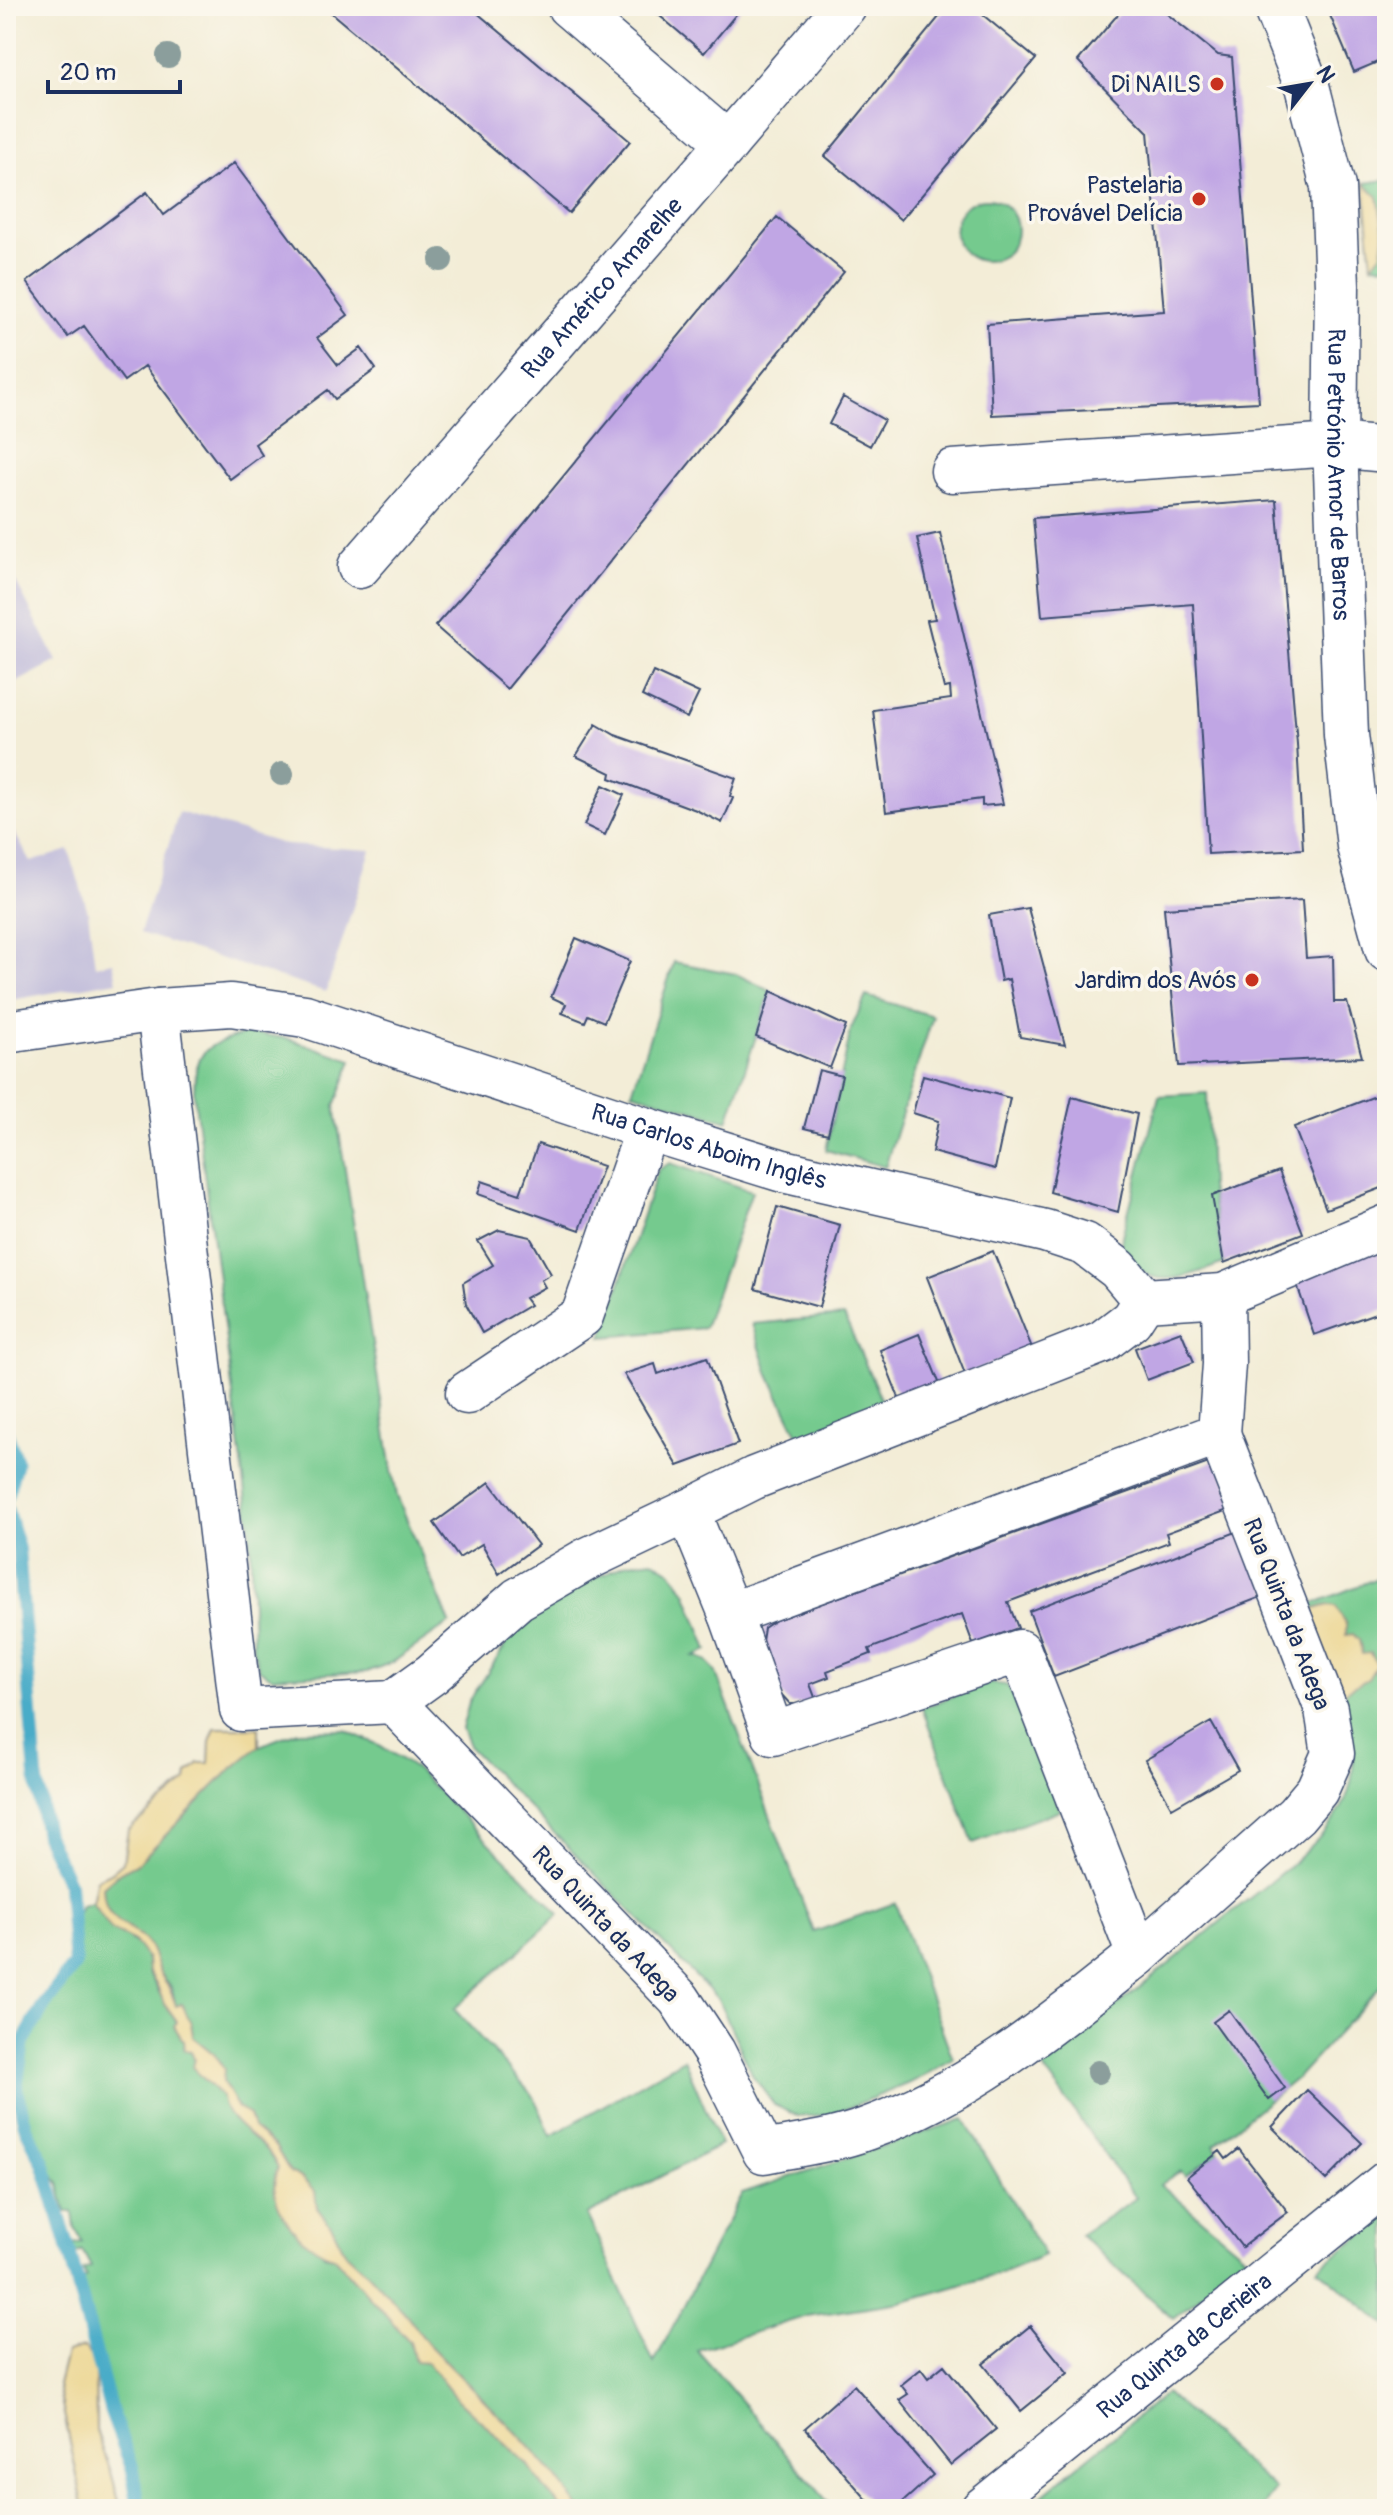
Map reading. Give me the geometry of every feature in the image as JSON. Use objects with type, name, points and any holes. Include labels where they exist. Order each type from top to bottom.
[{"type":"street","points":[[568,6],[728,143]]},
{"type":"street","name":"Rua Américo Amarelhe","points":[[359,567],[845,6]]},
{"type":"street","name":"Rua Petrónio Amor de Barros","points":[[1275,6],[1307,86],[1333,187],[1337,285],[1335,445],[1346,735],[1359,846],[1387,949]]},
{"type":"street","points":[[952,471],[1335,445],[1387,450]]},
{"type":"street","name":"Rua Carlos Aboim Inglês","points":[[6,1032],[158,1010],[231,1005],[305,1016],[783,1171],[1045,1231],[1085,1244],[1118,1269],[1144,1300]]},
{"type":"street","points":[[158,1010],[241,1710],[393,1702],[432,1674],[518,1599],[587,1559],[754,1478],[1102,1342],[1131,1320],[1144,1300],[1223,1295],[1387,1226]]},
{"type":"street","points":[[467,1393],[582,1316],[647,1129]]},
{"type":"street","points":[[730,1614],[1219,1434],[1224,1364],[1223,1295]]},
{"type":"street","name":"Rua Quinta da Adega","points":[[393,1702],[679,1999],[714,2052],[764,2152],[864,2130],[942,2096],[1004,2058],[1138,1955],[1296,1815],[1317,1790],[1333,1754],[1326,1709],[1219,1434]]},
{"type":"street","points":[[688,1511],[730,1614],[773,1734],[1020,1651],[1138,1955]]},
{"type":"street","name":"Rua Quinta da Cerieira","points":[[982,2509],[1387,2182]]},
{"type":"shaded area","points":[[6,563],[57,661],[6,688]]},
{"type":"shaded area","points":[[179,812],[286,845],[371,850],[326,992],[140,933]]},
{"type":"shaded area","points":[[6,818],[31,862],[69,850],[88,912],[95,966],[113,962],[117,981],[6,1001]]},
{"type":"green space","points":[[1387,180],[1387,266],[1372,265],[1364,183]]},
{"type":"green space","points":[[980,199],[992,199],[1008,208],[1015,218],[1015,242],[1008,252],[992,261],[980,261],[960,247],[955,236],[955,224],[969,204]]},
{"type":"green space","points":[[674,962],[736,974],[771,991],[728,1121],[632,1092]]},
{"type":"green space","points":[[866,996],[933,1016],[885,1167],[826,1150],[851,1029]]},
{"type":"green space","points":[[249,1033],[286,1038],[352,1060],[335,1106],[392,1470],[397,1496],[450,1623],[393,1662],[367,1672],[272,1677],[259,1669],[253,1649],[250,1525],[194,1095],[197,1067],[206,1050]]},
{"type":"green space","points":[[1207,1093],[1210,1187],[1224,1263],[1195,1274],[1173,1278],[1152,1277],[1140,1270],[1121,1248],[1159,1096]]},
{"type":"green space","points":[[670,1163],[752,1191],[704,1328],[602,1337],[658,1170]]},
{"type":"green space","points":[[844,1316],[885,1408],[801,1441],[769,1375],[752,1324]]},
{"type":"green space","points":[[653,1560],[671,1571],[686,1592],[708,1650],[694,1656],[702,1658],[716,1673],[814,1932],[895,1903],[953,2059],[914,2081],[831,2115],[798,2116],[774,2105],[753,2076],[718,1999],[470,1748],[462,1729],[469,1702],[521,1621],[540,1602],[628,1563]]},
{"type":"green space","points":[[1387,1574],[1387,1979],[1298,2077],[1214,2145],[1219,2153],[1185,2176],[1181,2171],[1160,2184],[1248,2258],[1173,2318],[1080,2235],[1136,2198],[1041,2065],[1277,1877],[1311,1846],[1338,1813],[1351,1783],[1353,1758],[1346,1721],[1337,1696],[1362,1654],[1359,1640],[1346,1635],[1329,1605],[1304,1611],[1303,1608]]},
{"type":"green space","points":[[987,1683],[1006,1685],[1019,1699],[1060,1810],[973,1843],[922,1708]]},
{"type":"green space","points":[[345,1730],[381,1746],[417,1770],[560,1914],[454,2009],[534,2097],[551,2136],[684,2059],[721,2145],[587,2215],[654,2363],[742,2193],[964,2119],[1044,2255],[999,2274],[901,2302],[807,2316],[697,2350],[834,2509],[580,2509],[522,2438],[428,2344],[406,2314],[344,2251],[302,2178],[290,2172],[275,2146],[252,2128],[249,2115],[238,2108],[223,2082],[214,2054],[193,2037],[191,2023],[181,2004],[176,2007],[172,1989],[158,1970],[149,1945],[115,1921],[104,1902],[103,1887],[120,1872],[138,1863],[228,1772],[259,1746],[298,1731]]},
{"type":"green space","points":[[92,1902],[110,1925],[136,1944],[146,1957],[149,1973],[177,2023],[174,2026],[183,2040],[184,2050],[191,2051],[232,2119],[267,2151],[279,2169],[275,2176],[324,2255],[334,2257],[410,2342],[415,2360],[427,2362],[454,2396],[527,2464],[563,2509],[139,2509],[133,2470],[111,2412],[77,2276],[81,2279],[86,2277],[83,2270],[91,2267],[82,2250],[73,2252],[73,2244],[82,2242],[75,2228],[73,2212],[66,2212],[59,2183],[43,2162],[26,2128],[16,2088],[23,2042],[45,2004],[75,1964],[73,1917],[81,1905]]},
{"type":"green space","points":[[1387,2217],[1387,2325],[1317,2268]]},
{"type":"green space","points":[[1166,2393],[1276,2490],[1261,2509],[1025,2509]]},
{"type":"sand","points":[[1364,183],[1378,197],[1384,235],[1382,252],[1372,265]]},
{"type":"sand","points":[[1336,1606],[1346,1624],[1346,1635],[1353,1634],[1359,1640],[1362,1654],[1371,1653],[1377,1664],[1368,1679],[1337,1696],[1304,1612]]},
{"type":"sand","points":[[215,1728],[259,1728],[259,1746],[228,1772],[138,1863],[120,1872],[103,1887],[108,1909],[118,1921],[149,1945],[176,2006],[182,2004],[191,2023],[193,2037],[214,2054],[224,2069],[223,2082],[238,2108],[249,2115],[253,2128],[275,2146],[290,2172],[302,2178],[315,2191],[317,2208],[332,2227],[344,2251],[406,2314],[428,2344],[522,2438],[580,2509],[563,2509],[527,2464],[454,2396],[427,2362],[415,2361],[410,2342],[334,2257],[309,2244],[288,2222],[275,2195],[274,2182],[278,2168],[272,2158],[234,2120],[222,2097],[192,2067],[194,2059],[191,2051],[184,2050],[183,2040],[174,2026],[177,2022],[164,2004],[148,1970],[147,1958],[133,1940],[111,1930],[92,1902],[97,1879],[123,1862],[128,1830],[187,1781],[188,1774],[199,1763],[209,1763],[210,1741]]},
{"type":"sand","points":[[84,2348],[95,2361],[96,2430],[121,2509],[84,2509],[58,2385],[66,2353]]},
{"type":"building","points":[[323,6],[469,6],[630,141],[569,213]]},
{"type":"building","points":[[648,6],[743,6],[704,53]]},
{"type":"building","points":[[948,6],[972,6],[1036,59],[901,220],[825,156]]},
{"type":"building","points":[[1125,6],[1157,6],[1218,55],[1232,57],[1259,402],[992,415],[987,324],[1164,311],[1148,132],[1078,61]]},
{"type":"building","points":[[1326,6],[1387,6],[1387,58],[1354,72]]},
{"type":"building","points":[[234,163],[348,315],[317,338],[338,365],[361,348],[376,369],[335,399],[328,390],[255,444],[262,455],[230,479],[145,366],[124,381],[84,326],[68,337],[27,282],[147,192],[164,215]]},
{"type":"building","points":[[777,217],[844,272],[507,689],[435,626],[500,553]]},
{"type":"building","points":[[843,397],[884,420],[870,446],[829,424]]},
{"type":"building","points":[[1276,500],[1303,849],[1208,854],[1193,604],[1042,616],[1033,518]]},
{"type":"building","points":[[940,533],[1003,804],[982,806],[982,799],[886,812],[873,710],[951,699],[950,687],[944,688],[927,620],[935,619],[917,538]]},
{"type":"building","points":[[653,672],[699,693],[687,718],[642,696]]},
{"type":"building","points":[[596,724],[615,735],[736,778],[730,796],[733,798],[722,823],[610,778],[611,773],[576,756]]},
{"type":"building","points":[[603,785],[624,795],[605,835],[584,825]]},
{"type":"building","name":"Jardim dos Avós","points":[[1302,900],[1306,958],[1333,956],[1334,1002],[1347,1002],[1362,1057],[1179,1066],[1164,908]]},
{"type":"building","points":[[1028,908],[1065,1045],[1020,1037],[1009,979],[1001,981],[989,915]]},
{"type":"building","points":[[576,938],[630,961],[604,1022],[588,1015],[585,1022],[562,1013],[566,1004],[551,997]]},
{"type":"building","points":[[771,991],[846,1026],[830,1068],[756,1037]]},
{"type":"building","points":[[819,1070],[842,1076],[828,1134],[804,1128]]},
{"type":"building","points":[[923,1075],[1010,1098],[995,1169],[932,1152],[938,1121],[913,1113]]},
{"type":"building","points":[[1386,1092],[1387,1186],[1326,1209],[1294,1127]]},
{"type":"building","points":[[1072,1097],[1137,1114],[1118,1212],[1050,1192]]},
{"type":"building","points":[[538,1144],[603,1166],[580,1230],[478,1194],[482,1181],[520,1194]]},
{"type":"building","points":[[1279,1171],[1303,1233],[1224,1263],[1212,1196]]},
{"type":"building","points":[[777,1207],[840,1225],[819,1307],[755,1289]]},
{"type":"building","points":[[499,1230],[530,1237],[551,1274],[541,1280],[545,1287],[525,1298],[530,1305],[482,1333],[466,1304],[463,1283],[493,1265],[478,1241]]},
{"type":"building","points":[[1387,1244],[1387,1309],[1314,1335],[1295,1279]]},
{"type":"building","points":[[993,1251],[1032,1348],[965,1374],[927,1277]]},
{"type":"building","points":[[1181,1331],[1194,1362],[1147,1380],[1135,1348]]},
{"type":"building","points":[[919,1334],[941,1387],[901,1403],[880,1350]]},
{"type":"building","points":[[707,1357],[738,1444],[678,1466],[624,1374],[655,1364],[658,1374]]},
{"type":"building","points":[[1217,1460],[1236,1507],[1166,1533],[1169,1542],[1008,1602],[1018,1628],[973,1644],[962,1614],[869,1649],[871,1654],[827,1671],[829,1677],[810,1684],[816,1700],[790,1704],[781,1694],[762,1641],[764,1628],[776,1620]]},
{"type":"building","points":[[490,1482],[538,1545],[499,1574],[482,1544],[459,1558],[434,1523]]},
{"type":"building","points":[[1244,1529],[1269,1594],[1054,1677],[1029,1611]]},
{"type":"building","points":[[1211,1722],[1238,1770],[1172,1808],[1145,1760]]},
{"type":"building","points":[[1229,2010],[1285,2088],[1269,2100],[1213,2022]]},
{"type":"building","points":[[1307,2090],[1362,2143],[1326,2180],[1272,2127]]},
{"type":"building","points":[[1239,2149],[1288,2212],[1242,2247],[1187,2177],[1220,2151],[1226,2159]]},
{"type":"building","points":[[1030,2326],[1068,2373],[1021,2411],[983,2364]]},
{"type":"building","points":[[944,2365],[996,2429],[951,2465],[899,2400],[908,2394],[901,2385],[921,2369],[928,2378]]},
{"type":"building","points":[[854,2385],[933,2475],[895,2509],[875,2509],[805,2428]]},
{"type":"waterway","points":[[6,1431],[16,1462],[6,1498]]},
{"type":"waterway","points":[[6,1508],[18,1549],[36,1776],[46,1835],[69,1885],[75,1964],[45,2004],[23,2042],[16,2088],[26,2128],[43,2162],[67,2243],[111,2412],[133,2470],[139,2509]]},
{"type":"place","name":"Di NAILS","points":[[1217,84]]},
{"type":"place","name":"Pastelaria Provável Delícia","points":[[1199,199]]},
{"type":"place","name":"Jardim dos Avós","points":[[1252,980]]}]
